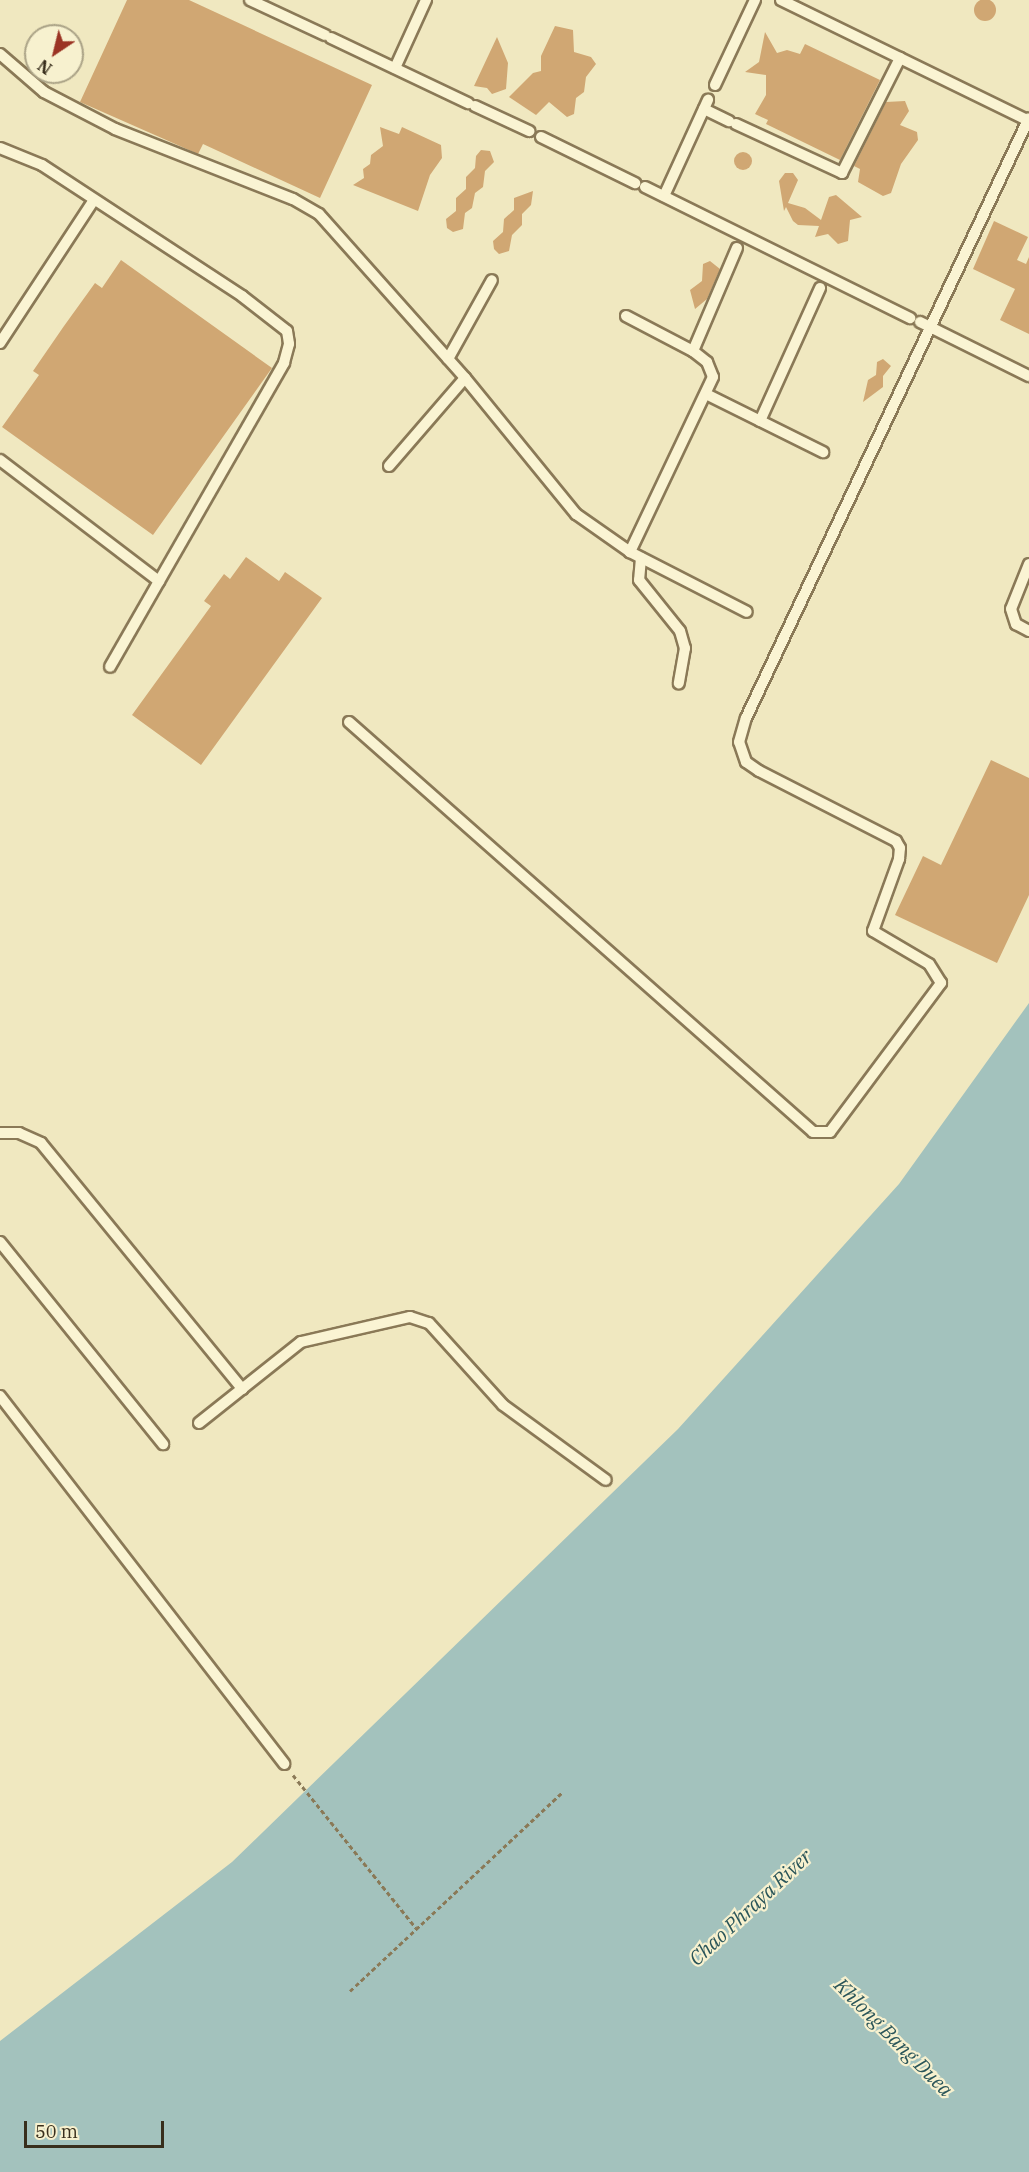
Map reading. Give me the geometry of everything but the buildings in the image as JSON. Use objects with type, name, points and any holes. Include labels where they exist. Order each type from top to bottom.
[{"type":"lane","points":[[250,0],[529,131]]},
{"type":"lane","points":[[394,68],[426,0]]},
{"type":"lane","points":[[715,85],[755,0]]},
{"type":"lane","points":[[349,722],[813,1132],[830,1132],[941,983],[929,964],[873,931],[874,922],[899,860],[900,848],[896,841],[759,771],[746,762],[739,742],[746,718],[1028,120],[781,0]]},
{"type":"lane","points":[[0,54],[44,92],[115,129],[293,199],[319,214],[465,378],[576,514],[630,552],[747,612]]},
{"type":"lane","points":[[664,196],[706,105],[732,122],[842,173],[900,58]]},
{"type":"lane","points":[[541,137],[1029,376]]},
{"type":"lane","points":[[0,148],[42,165],[242,296],[287,331],[290,344],[284,363],[110,667]]},
{"type":"lane","points":[[0,343],[94,200]]},
{"type":"lane","points":[[693,351],[737,248]]},
{"type":"lane","points":[[448,360],[492,280]]},
{"type":"lane","points":[[760,421],[819,288]]},
{"type":"lane","points":[[626,316],[693,351],[707,362],[713,376],[630,552]]},
{"type":"lane","points":[[389,466],[465,378]]},
{"type":"lane","points":[[706,394],[823,452]]},
{"type":"lane","points":[[0,460],[159,581]]},
{"type":"lane","points":[[641,558],[639,580],[680,631],[685,648],[679,683]]},
{"type":"lane","points":[[1029,564],[1015,594],[1011,618],[1029,631]]},
{"type":"lane","points":[[0,1133],[19,1133],[41,1143],[242,1389]]},
{"type":"lane","points":[[0,1242],[163,1444]]},
{"type":"lane","points":[[199,1423],[301,1342],[410,1317],[429,1323],[503,1405],[606,1480]]},
{"type":"lane","points":[[0,1396],[284,1764]]},
{"type":"path","points":[[284,1764],[416,1928]]},
{"type":"path","points":[[350,1991],[563,1792]]},
{"type":"water","points":[[1029,1003],[1029,2172],[0,2172],[0,2041],[232,1862],[678,1429],[899,1184]]},
{"type":"water label","name":"Chao Phraya River","points":[[750,1907]]},
{"type":"water label","name":"Khlong Bang Duea","points":[[894,2037]]}]
